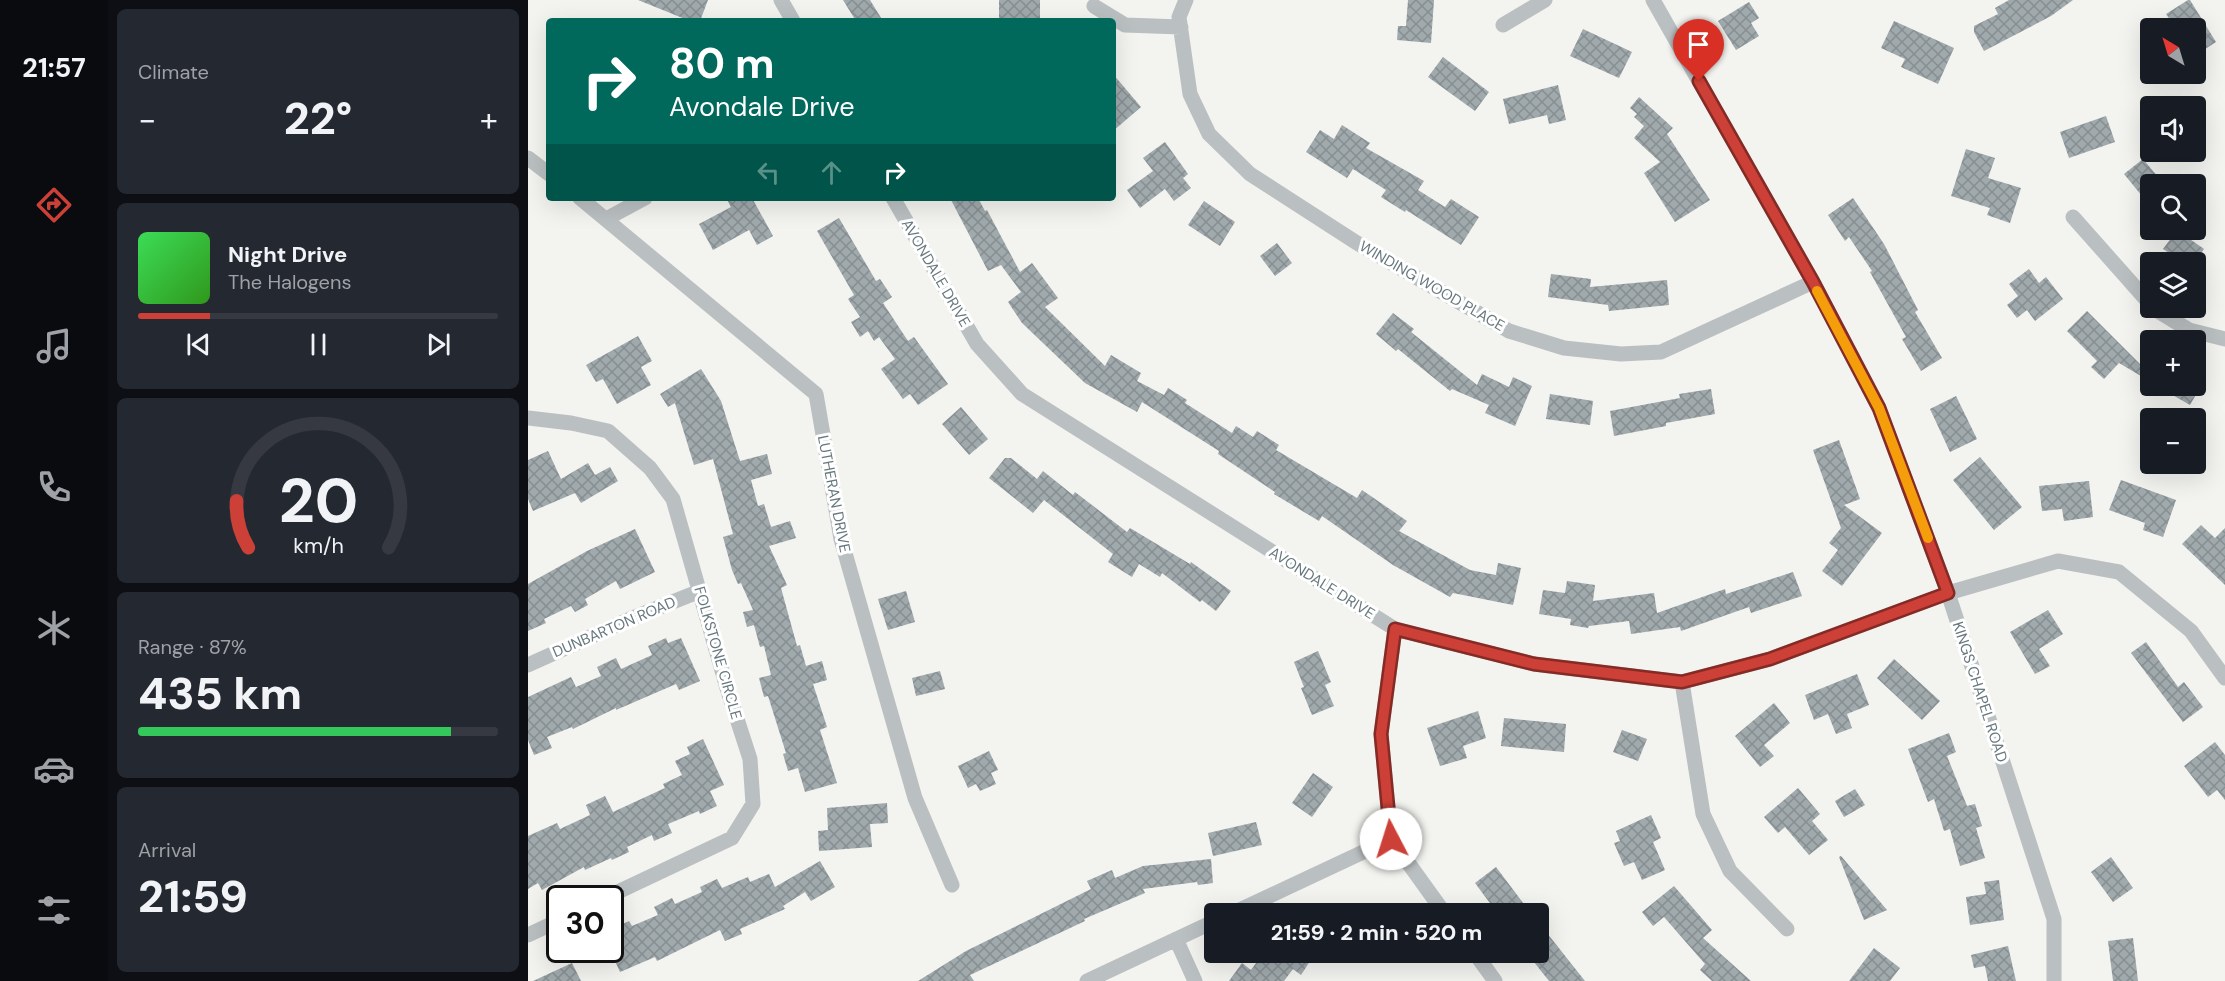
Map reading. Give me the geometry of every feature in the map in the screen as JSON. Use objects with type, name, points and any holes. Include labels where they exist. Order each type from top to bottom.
[{"type":"street","points":[[781,0],[791,18]]},
{"type":"street","name":"WINDING WOOD PLACE","points":[[1186,0],[1179,17],[1190,94],[1209,134],[1250,174],[1357,243],[1509,331],[1564,348],[1621,354],[1661,352],[1813,282]]},
{"type":"street","points":[[1503,26],[1545,0]]},
{"type":"street","name":"KINGS CHAPEL ROAD","points":[[1653,0],[1813,282],[1879,408],[1948,593],[2054,919],[2054,981]]},
{"type":"street","points":[[1094,6],[1114,18]]},
{"type":"street","points":[[1116,19],[1125,25],[1181,27]]},
{"type":"street","points":[[528,158],[546,172]]},
{"type":"street","name":"LUTHERAN DRIVE","points":[[584,201],[816,394],[841,539],[915,798],[952,885]]},
{"type":"street","points":[[606,219],[639,201]]},
{"type":"street","name":"AVONDALE DRIVE","points":[[895,201],[977,344],[1022,394],[1395,629],[1534,664],[1682,682],[1770,659],[1948,593],[2058,561],[2119,572],[2192,631],[2225,678]]},
{"type":"street","points":[[2073,217],[2140,292]]},
{"type":"street","points":[[2170,318],[2188,330],[2225,339]]},
{"type":"street","name":"FOLKSTONE CIRCLE","points":[[528,418],[571,423],[608,432],[650,468],[673,499],[727,688],[750,759],[753,804],[732,838],[624,889]]},
{"type":"street","name":"DUNBARTON ROAD","points":[[528,665],[630,619],[700,591]]},
{"type":"street","points":[[1395,629],[1381,734],[1391,839],[1437,903]]},
{"type":"street","points":[[1682,682],[1703,814],[1730,871],[1787,929]]},
{"type":"street","points":[[1254,903],[1391,839]]},
{"type":"street","points":[[1087,981],[1204,926]]},
{"type":"street","points":[[528,935],[546,927]]},
{"type":"street","points":[[1176,939],[1195,981]]},
{"type":"street","points":[[1482,963],[1494,981]]},
{"type":"building","points":[[638,0],[708,0],[701,18],[683,18]]},
{"type":"building","points":[[843,0],[870,0],[881,18],[854,18]]},
{"type":"building","points":[[999,0],[1040,0],[1040,18],[999,18]]},
{"type":"building","points":[[1408,0],[1434,0],[1431,43],[1397,40],[1398,26],[1406,26]]},
{"type":"building","points":[[2009,0],[2073,0],[2051,16],[1984,51],[1974,32],[1974,26],[1998,14],[1995,8]]},
{"type":"building","points":[[2190,0],[2201,18],[2169,18],[2166,14]]},
{"type":"building","points":[[1749,2],[1759,18],[1751,23],[1759,36],[1736,50],[1718,21]]},
{"type":"building","points":[[1894,21],[1954,48],[1938,84],[1901,67],[1905,59],[1881,48]]},
{"type":"building","points":[[2206,26],[2216,42],[2206,48]]},
{"type":"building","points":[[1583,29],[1632,52],[1619,78],[1570,56]]},
{"type":"building","points":[[1443,57],[1489,92],[1475,111],[1428,77]]},
{"type":"building","points":[[1116,78],[1141,107],[1116,128]]},
{"type":"building","points":[[1558,85],[1566,120],[1549,124],[1547,115],[1509,124],[1503,99]]},
{"type":"building","points":[[1639,97],[1673,128],[1667,134],[1710,200],[1675,222],[1644,173],[1660,162],[1634,138],[1644,126],[1634,117],[1637,114],[1630,108]]},
{"type":"building","points":[[2106,116],[2115,142],[2069,158],[2060,132]]},
{"type":"building","points":[[1342,125],[1370,143],[1366,148],[1424,181],[1418,190],[1445,207],[1451,199],[1479,217],[1461,245],[1381,197],[1386,190],[1353,169],[1347,178],[1306,152],[1320,130],[1334,139]]},
{"type":"building","points":[[1165,142],[1188,174],[1183,178],[1191,188],[1174,201],[1165,189],[1140,208],[1127,190],[1153,171],[1143,158]]},
{"type":"building","points":[[1966,149],[1995,158],[1988,178],[2021,188],[2010,223],[1987,215],[1990,208],[1951,196]]},
{"type":"building","points":[[2140,161],[2146,162],[2156,174],[2140,174],[2140,194],[2124,174]]},
{"type":"building","points":[[1853,198],[1884,244],[1918,310],[1915,312],[1942,358],[1921,371],[1902,339],[1906,337],[1870,272],[1872,271],[1849,237],[1845,241],[1828,215]]},
{"type":"building","points":[[728,201],[754,201],[773,236],[757,245],[749,230],[713,250],[699,224],[731,207]]},
{"type":"building","points":[[952,201],[980,201],[985,211],[987,210],[1020,272],[1032,263],[1058,298],[1045,307],[1105,366],[1111,355],[1141,373],[1137,381],[1164,395],[1168,388],[1187,400],[1185,403],[1232,433],[1236,426],[1253,437],[1257,431],[1279,445],[1276,450],[1357,498],[1362,490],[1407,521],[1399,531],[1470,570],[1496,575],[1498,563],[1521,568],[1513,605],[1453,593],[1450,597],[1393,565],[1322,516],[1319,521],[1274,494],[1275,492],[1218,454],[1219,451],[1142,402],[1137,412],[1085,383],[1022,323],[1008,302],[1021,292],[1001,265],[988,271]]},
{"type":"building","points":[[1204,201],[1235,222],[1220,246],[1188,225]]},
{"type":"building","points":[[839,218],[876,281],[880,279],[892,297],[883,303],[908,341],[914,337],[948,384],[918,405],[910,394],[903,399],[881,369],[895,359],[879,337],[874,341],[868,331],[860,337],[851,322],[860,317],[848,299],[854,295],[817,231]]},
{"type":"building","points":[[2170,240],[2191,240],[2204,249],[2202,252],[2168,252],[2163,249]]},
{"type":"building","points":[[1277,243],[1292,263],[1275,276],[1260,256]]},
{"type":"building","points":[[2029,269],[2039,283],[2046,277],[2063,299],[2035,321],[2027,310],[2017,318],[2007,305],[2018,296],[2009,284]]},
{"type":"building","points":[[1551,274],[1591,279],[1590,287],[1667,280],[1669,305],[1609,311],[1608,305],[1548,297]]},
{"type":"building","points":[[2087,311],[2140,364],[2140,375],[2119,363],[2104,379],[2091,367],[2097,361],[2067,331]]},
{"type":"building","points":[[1393,313],[1414,329],[1411,332],[1477,385],[1482,374],[1509,387],[1513,377],[1532,386],[1515,426],[1485,413],[1489,405],[1452,389],[1450,391],[1376,334]]},
{"type":"building","points":[[638,336],[652,361],[641,367],[651,385],[617,404],[603,379],[596,382],[586,365]]},
{"type":"building","points":[[701,369],[721,401],[740,461],[767,454],[772,474],[751,480],[758,506],[764,504],[771,527],[790,521],[796,538],[769,546],[787,585],[781,588],[797,646],[800,645],[806,666],[822,661],[827,680],[813,684],[827,727],[820,730],[837,783],[805,792],[798,768],[788,771],[783,754],[786,753],[768,696],[764,697],[759,678],[771,675],[764,646],[760,647],[754,625],[747,627],[743,612],[753,610],[741,583],[738,584],[732,570],[723,537],[733,534],[713,459],[694,465],[675,403],[668,407],[660,394]]},
{"type":"building","points":[[1711,389],[1715,414],[1614,436],[1610,411],[1680,398],[1679,394]]},
{"type":"building","points":[[1550,394],[1593,401],[1590,425],[1546,419]]},
{"type":"building","points":[[1956,396],[1977,439],[1950,452],[1930,409]]},
{"type":"building","points":[[2174,396],[2195,396],[2190,405]]},
{"type":"building","points":[[961,407],[988,439],[969,455],[942,424]]},
{"type":"building","points":[[1839,440],[1860,499],[1844,505],[1882,533],[1842,586],[1822,571],[1838,550],[1829,543],[1841,528],[1813,450]]},
{"type":"building","points":[[548,451],[561,479],[588,463],[595,475],[610,467],[618,481],[581,503],[575,493],[533,511],[528,499],[528,460]]},
{"type":"building","points":[[1980,457],[2022,507],[1994,530],[1953,480]]},
{"type":"building","points":[[1005,458],[1011,458],[1037,479],[1043,471],[1073,495],[1075,492],[1127,532],[1130,528],[1190,564],[1191,562],[1231,591],[1216,611],[1202,600],[1200,602],[1162,573],[1160,577],[1139,564],[1132,577],[1108,562],[1113,554],[1044,500],[1033,513],[989,478]]},
{"type":"building","points":[[2121,480],[2176,500],[2163,537],[2143,530],[2145,523],[2109,510]]},
{"type":"building","points":[[2089,481],[2093,517],[2064,521],[2062,509],[2042,511],[2039,486]]},
{"type":"building","points":[[2201,525],[2215,538],[2225,528],[2225,585],[2182,544]]},
{"type":"building","points":[[635,529],[655,572],[620,589],[616,581],[585,599],[588,605],[575,612],[571,606],[544,619],[546,623],[528,631],[528,584],[587,551]]},
{"type":"building","points":[[1793,572],[1802,596],[1751,613],[1749,607],[1681,631],[1680,627],[1631,634],[1629,621],[1589,626],[1588,628],[1570,625],[1571,619],[1539,614],[1543,590],[1565,593],[1567,581],[1595,585],[1593,601],[1654,593],[1657,613],[1725,589],[1726,594]]},
{"type":"building","points":[[906,591],[915,622],[888,630],[878,599]]},
{"type":"building","points":[[2048,610],[2063,634],[2039,649],[2050,666],[2035,674],[2010,632]]},
{"type":"building","points":[[666,638],[668,643],[681,638],[700,681],[679,690],[676,684],[616,710],[616,708],[573,729],[572,727],[547,737],[552,748],[534,755],[528,740],[528,697],[571,677],[576,687],[601,676],[597,667],[616,658],[621,669],[652,655],[648,646]]},
{"type":"building","points":[[2146,642],[2178,687],[2184,682],[2203,707],[2183,722],[2131,653]]},
{"type":"building","points":[[1318,651],[1331,682],[1325,685],[1334,706],[1312,715],[1294,662]]},
{"type":"building","points":[[1894,659],[1940,701],[1922,720],[1877,678]]},
{"type":"building","points":[[940,671],[945,689],[916,696],[912,678]]},
{"type":"building","points":[[1857,674],[1869,705],[1847,714],[1852,728],[1836,734],[1828,714],[1814,720],[1805,695]]},
{"type":"building","points":[[1774,703],[1790,723],[1764,745],[1774,756],[1760,767],[1735,736]]},
{"type":"building","points":[[1478,711],[1486,738],[1463,746],[1467,758],[1440,766],[1427,728]]},
{"type":"building","points":[[1504,718],[1566,724],[1564,752],[1501,746]]},
{"type":"building","points":[[1622,730],[1647,739],[1638,761],[1613,752]]},
{"type":"building","points":[[1949,733],[1956,752],[1947,756],[1967,806],[1975,804],[1982,826],[1976,828],[1985,858],[1960,866],[1950,829],[1944,831],[1934,799],[1928,802],[1908,749]]},
{"type":"building","points":[[703,739],[724,785],[710,791],[717,806],[668,824],[672,833],[654,841],[652,835],[627,847],[629,852],[612,860],[611,858],[585,870],[584,867],[551,885],[546,885],[542,890],[538,883],[528,889],[528,836],[557,823],[560,829],[590,815],[586,805],[605,796],[613,812],[665,788],[663,784],[682,775],[675,761],[690,754],[687,747]]},
{"type":"building","points":[[2215,742],[2225,755],[2225,800],[2217,790],[2208,797],[2184,766]]},
{"type":"building","points":[[989,751],[998,770],[991,773],[996,784],[980,791],[976,784],[968,788],[958,766]]},
{"type":"building","points":[[1313,773],[1333,787],[1312,817],[1292,803]]},
{"type":"building","points":[[1798,788],[1820,814],[1812,821],[1828,840],[1809,855],[1785,827],[1778,833],[1764,817]]},
{"type":"building","points":[[1855,789],[1865,805],[1844,817],[1835,801]]},
{"type":"building","points":[[887,803],[888,823],[870,824],[872,847],[819,851],[818,831],[828,830],[827,808]]},
{"type":"building","points":[[1651,815],[1661,838],[1653,842],[1665,870],[1642,880],[1634,862],[1624,866],[1614,843],[1620,841],[1616,831]]},
{"type":"building","points":[[1256,822],[1262,845],[1213,856],[1208,833]]},
{"type":"building","points":[[1841,856],[1887,910],[1864,920],[1839,857]]},
{"type":"building","points":[[2111,857],[2133,888],[2113,902],[2091,872]]},
{"type":"building","points":[[1211,859],[1213,883],[1198,885],[1197,882],[1143,889],[1145,893],[1084,919],[1085,921],[970,975],[974,981],[918,981],[966,951],[1091,889],[1087,881],[1112,870],[1115,878],[1143,866]]},
{"type":"building","points":[[820,861],[835,887],[811,901],[805,892],[783,906],[785,909],[740,929],[742,934],[725,941],[720,930],[657,961],[655,957],[620,972],[616,963],[624,963],[624,923],[629,921],[632,926],[658,915],[654,907],[672,898],[675,904],[702,892],[700,887],[717,879],[722,888],[748,877],[750,882],[769,874],[775,887]]},
{"type":"building","points":[[1496,867],[1523,903],[1490,903],[1475,883]]},
{"type":"building","points":[[1999,880],[2004,920],[1970,925],[1966,897],[1986,894],[1984,882]]},
{"type":"building","points":[[1674,886],[1712,930],[1703,938],[1751,981],[1712,981],[1700,970],[1705,964],[1664,917],[1653,926],[1642,912]]},
{"type":"building","points":[[1549,936],[1585,981],[1549,981],[1535,963],[1549,963]]},
{"type":"building","points":[[2133,938],[2138,981],[2113,981],[2108,941]]},
{"type":"building","points":[[2008,946],[2016,981],[1988,981],[1985,966],[1974,968],[1971,955]]},
{"type":"building","points":[[1874,948],[1900,968],[1890,981],[1849,981]]},
{"type":"building","points":[[572,963],[581,981],[533,981]]},
{"type":"building","points":[[1242,963],[1251,970],[1256,963],[1309,963],[1301,975],[1293,969],[1284,981],[1229,981]]},
{"type":"slow traffic","points":[[1817,291],[1879,408],[1928,538]]},
{"type":"route","points":[[1391,839],[1381,734],[1395,629],[1534,664],[1682,682],[1770,659],[1948,593],[1879,408],[1813,282],[1699,81]]}]
